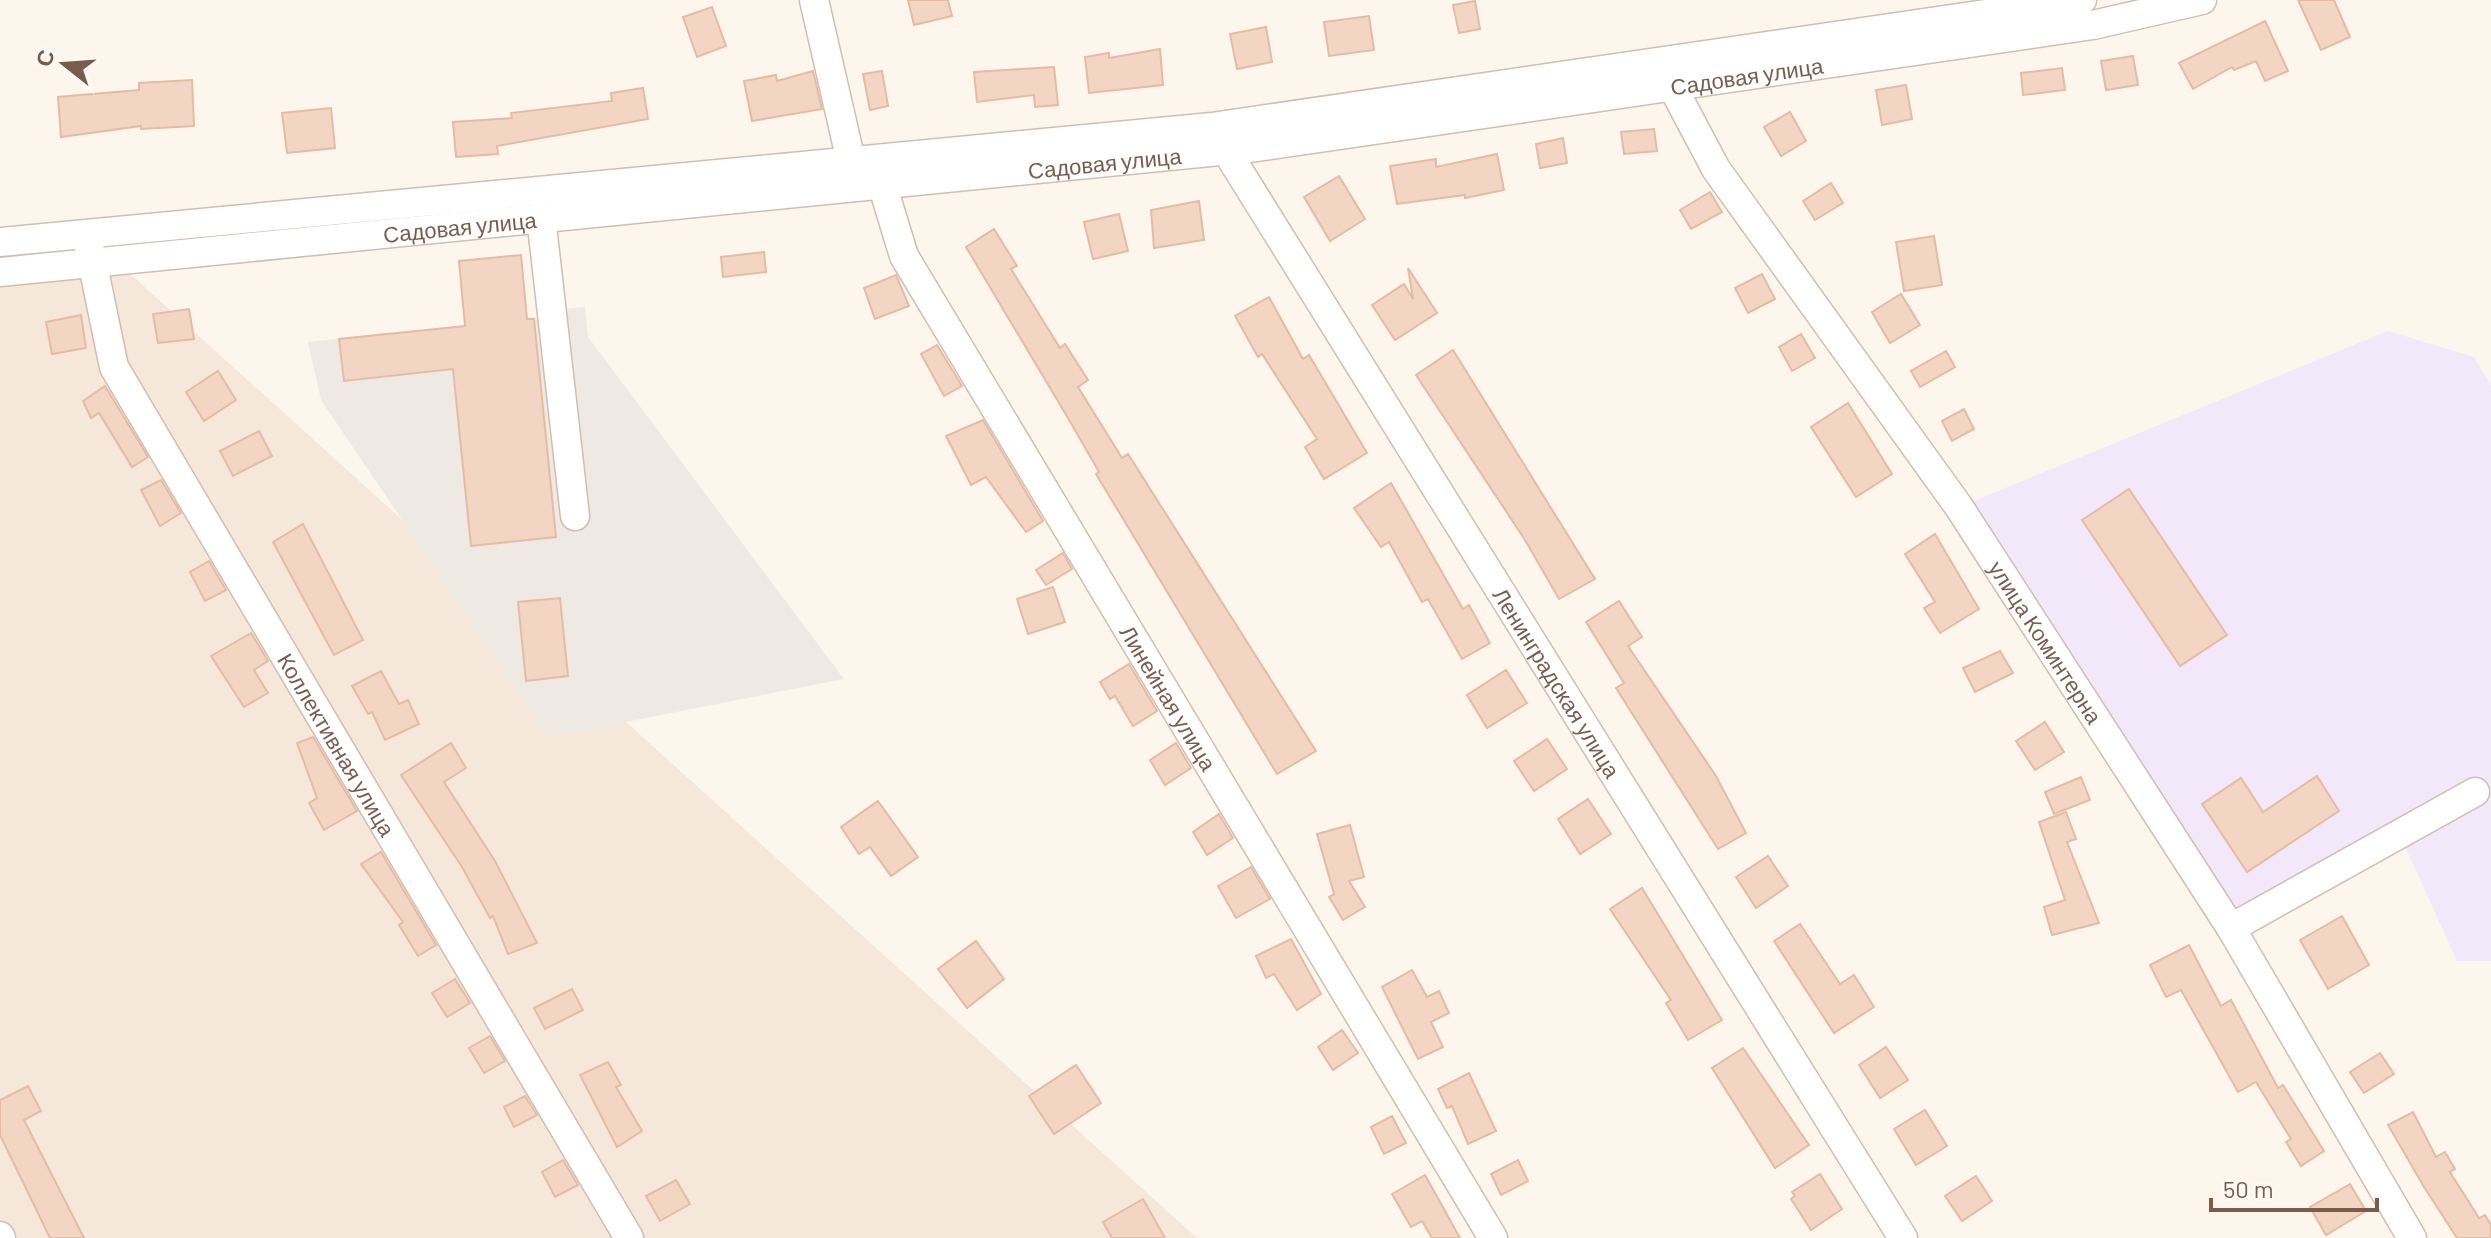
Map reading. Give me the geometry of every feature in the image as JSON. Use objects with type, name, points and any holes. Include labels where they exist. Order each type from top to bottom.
[{"type":"street","points":[[814,0],[851,161],[882,184]]},
{"type":"street","name":"Садовая улица","points":[[0,272],[882,184],[1219,139],[1666,73],[2082,0]]},
{"type":"street","name":"Садовая улица","points":[[1666,73],[2093,25],[2202,0]]},
{"type":"street","name":"улица Коминтерна","points":[[1666,73],[1716,169],[1959,507],[2231,928],[2412,1238]]},
{"type":"street","name":"Садовая улица","points":[[0,242],[851,161],[1219,139]]},
{"type":"street","name":"Ленинградская улица","points":[[1219,139],[1903,1238]]},
{"type":"street","name":"Линейная улица","points":[[882,184],[904,256],[1493,1238]]},
{"type":"street","points":[[541,217],[575,516]]},
{"type":"street","name":"Коллективная улица","points":[[86,234],[95,263],[114,367],[629,1238]]},
{"type":"street","points":[[2231,928],[2475,792]]},
{"type":"shaded area","points":[[86,234],[1197,1238],[0,1238],[0,242]]},
{"type":"shaded area","points":[[585,307],[588,337],[844,679],[549,737],[321,400],[308,342],[565,315],[565,309]]},
{"type":"shaded area","points":[[2388,331],[2474,357],[2491,386],[2491,961],[2457,961],[2399,833],[2231,928],[1959,507]]},
{"type":"building","points":[[908,0],[948,0],[952,16],[914,25]]},
{"type":"building","points":[[2298,0],[2334,0],[2350,37],[2321,50]]},
{"type":"building","points":[[1475,1],[1480,29],[1459,33],[1453,5]]},
{"type":"building","points":[[712,7],[726,46],[697,57],[683,17]]},
{"type":"building","points":[[1369,16],[1374,50],[1329,56],[1324,22]]},
{"type":"building","points":[[2265,21],[2288,71],[2265,81],[2256,61],[2234,70],[2232,67],[2193,89],[2179,63]]},
{"type":"building","points":[[1266,27],[1272,62],[1237,69],[1230,34]]},
{"type":"building","points":[[1160,49],[1163,85],[1089,93],[1085,57],[1109,53],[1109,58]]},
{"type":"building","points":[[2133,56],[2138,85],[2106,90],[2101,61]]},
{"type":"building","points":[[1054,67],[1058,105],[1035,107],[1034,95],[977,102],[974,72]]},
{"type":"building","points":[[2062,68],[2065,90],[2023,95],[2021,73]]},
{"type":"building","points":[[813,71],[822,109],[752,121],[744,81],[776,75],[777,81]]},
{"type":"building","points":[[882,71],[888,106],[870,110],[863,74]]},
{"type":"building","points":[[192,80],[194,126],[141,129],[141,126],[61,137],[58,97],[139,90],[139,83]]},
{"type":"building","points":[[1906,85],[1912,119],[1882,125],[1876,90]]},
{"type":"building","points":[[643,88],[648,119],[497,146],[498,154],[456,157],[453,122],[512,118],[511,113],[612,101],[611,93]]},
{"type":"building","points":[[331,108],[335,148],[287,153],[282,113]]},
{"type":"building","points":[[1790,112],[1806,141],[1781,156],[1764,127]]},
{"type":"building","points":[[1654,129],[1657,151],[1624,154],[1621,132]]},
{"type":"building","points":[[1563,138],[1567,163],[1540,168],[1536,144]]},
{"type":"building","points":[[1497,154],[1504,190],[1465,198],[1465,195],[1397,204],[1390,166],[1436,159],[1436,167]]},
{"type":"building","points":[[1339,176],[1365,219],[1330,241],[1304,197]]},
{"type":"building","points":[[1831,183],[1843,203],[1815,220],[1803,201]]},
{"type":"building","points":[[1710,192],[1722,212],[1691,229],[1680,210]]},
{"type":"building","points":[[1199,201],[1204,240],[1154,248],[1151,210]]},
{"type":"building","points":[[1119,214],[1128,251],[1093,259],[1084,222]]},
{"type":"building","points":[[994,229],[1017,266],[1011,269],[1060,348],[1065,344],[1088,380],[1078,387],[1122,458],[1128,454],[1316,751],[1277,774],[1096,474],[1099,472],[966,247]]},
{"type":"building","points":[[1934,236],[1942,285],[1904,291],[1896,242]]},
{"type":"building","points":[[764,252],[766,272],[723,277],[721,257]]},
{"type":"building","points":[[521,255],[527,319],[534,319],[556,537],[471,546],[453,369],[344,381],[339,339],[465,326],[459,261]]},
{"type":"building","points":[[1408,268],[1437,313],[1395,340],[1372,305],[1404,284],[1413,299]]},
{"type":"building","points":[[1762,274],[1775,299],[1748,313],[1735,288]]},
{"type":"building","points":[[896,275],[909,306],[875,319],[864,288]]},
{"type":"building","points":[[1901,294],[1920,325],[1890,343],[1872,312]]},
{"type":"building","points":[[1269,297],[1303,359],[1309,355],[1367,453],[1324,479],[1305,447],[1317,439],[1262,354],[1258,357],[1235,316]]},
{"type":"building","points":[[189,309],[194,339],[158,343],[153,314]]},
{"type":"building","points":[[81,315],[86,348],[52,354],[46,322]]},
{"type":"building","points":[[1801,334],[1815,358],[1792,371],[1779,347]]},
{"type":"building","points":[[937,345],[962,386],[944,396],[921,354]]},
{"type":"building","points":[[1453,350],[1595,579],[1559,599],[1525,540],[1416,375]]},
{"type":"building","points":[[1946,351],[1955,367],[1920,387],[1911,371]]},
{"type":"building","points":[[218,371],[236,400],[204,421],[186,392]]},
{"type":"building","points":[[105,386],[148,457],[132,467],[99,413],[91,418],[83,401]]},
{"type":"building","points":[[1848,403],[1892,474],[1856,497],[1811,427]]},
{"type":"building","points":[[1964,409],[1974,429],[1952,441],[1942,421]]},
{"type":"building","points":[[983,420],[1043,521],[1026,532],[986,477],[971,485],[946,436]]},
{"type":"building","points":[[259,431],[272,456],[233,476],[220,451]]},
{"type":"building","points":[[161,480],[181,513],[160,526],[141,490]]},
{"type":"building","points":[[1391,483],[1463,609],[1469,605],[1490,643],[1462,659],[1428,599],[1422,602],[1389,542],[1381,547],[1354,508]]},
{"type":"building","points":[[2129,489],[2227,635],[2180,666],[2082,520]]},
{"type":"building","points":[[303,524],[363,640],[334,655],[273,542]]},
{"type":"building","points":[[1935,534],[1979,609],[1940,633],[1924,608],[1935,602],[1905,554]]},
{"type":"building","points":[[1063,553],[1072,569],[1046,585],[1036,570]]},
{"type":"building","points":[[209,561],[226,590],[205,601],[190,572]]},
{"type":"building","points":[[1053,587],[1065,622],[1028,634],[1017,599]]},
{"type":"building","points":[[560,598],[568,676],[526,681],[518,602]]},
{"type":"building","points":[[1619,601],[1642,637],[1628,646],[1716,776],[1746,833],[1718,849],[1616,688],[1624,683],[1586,622]]},
{"type":"building","points":[[251,633],[268,661],[254,670],[268,693],[244,707],[211,656]]},
{"type":"building","points":[[2000,651],[2013,673],[1975,692],[1963,668]]},
{"type":"building","points":[[1129,664],[1157,711],[1133,726],[1115,696],[1110,699],[1100,682]]},
{"type":"building","points":[[1506,670],[1527,703],[1487,728],[1467,695]]},
{"type":"building","points":[[381,671],[399,704],[408,700],[419,724],[385,740],[372,712],[368,714],[352,686]]},
{"type":"building","points":[[2045,722],[2064,752],[2035,770],[2016,741]]},
{"type":"building","points":[[313,737],[357,811],[324,830],[309,803],[317,798],[297,743]]},
{"type":"building","points":[[1547,739],[1567,769],[1534,791],[1514,761]]},
{"type":"building","points":[[451,743],[466,768],[444,782],[495,861],[537,943],[508,954],[493,916],[490,918],[462,867],[401,775]]},
{"type":"building","points":[[1176,743],[1191,768],[1165,785],[1150,760]]},
{"type":"building","points":[[2317,776],[2339,811],[2247,872],[2202,804],[2241,778],[2263,812]]},
{"type":"building","points":[[2081,777],[2090,800],[2054,814],[2045,792]]},
{"type":"building","points":[[1588,799],[1611,834],[1580,854],[1558,819]]},
{"type":"building","points":[[878,801],[918,857],[891,876],[870,847],[859,854],[841,827]]},
{"type":"building","points":[[2066,812],[2076,839],[2067,842],[2099,923],[2052,935],[2044,907],[2065,900],[2039,822]]},
{"type":"building","points":[[1219,814],[1233,838],[1207,855],[1193,832]]},
{"type":"building","points":[[1350,825],[1364,877],[1349,881],[1365,907],[1343,920],[1329,897],[1334,894],[1317,834]]},
{"type":"building","points":[[381,852],[436,945],[418,956],[399,925],[403,922],[361,864]]},
{"type":"building","points":[[1768,856],[1788,886],[1756,908],[1736,877]]},
{"type":"building","points":[[1251,867],[1270,899],[1236,918],[1218,886]]},
{"type":"building","points":[[1642,888],[1722,1020],[1688,1040],[1666,1003],[1671,1000],[1610,909]]},
{"type":"building","points":[[2342,916],[2369,965],[2328,989],[2300,940]]},
{"type":"building","points":[[1800,924],[1840,984],[1854,975],[1874,1007],[1834,1033],[1774,941]]},
{"type":"building","points":[[1291,939],[1321,994],[1297,1010],[1274,974],[1266,978],[1256,956]]},
{"type":"building","points":[[976,941],[1004,979],[967,1008],[938,969]]},
{"type":"building","points":[[2189,945],[2221,1006],[2231,1000],[2278,1088],[2283,1085],[2324,1151],[2301,1166],[2286,1142],[2291,1139],[2256,1082],[2238,1092],[2181,990],[2166,997],[2150,965]]},
{"type":"building","points":[[1412,970],[1427,997],[1439,991],[1449,1013],[1431,1022],[1443,1047],[1418,1059],[1382,987]]},
{"type":"building","points":[[455,979],[470,1003],[447,1017],[432,993]]},
{"type":"building","points":[[572,989],[583,1010],[545,1029],[534,1008]]},
{"type":"building","points":[[1342,1030],[1358,1053],[1333,1070],[1318,1047]]},
{"type":"building","points":[[490,1036],[505,1061],[484,1073],[469,1048]]},
{"type":"building","points":[[1886,1047],[1908,1080],[1880,1098],[1859,1065]]},
{"type":"building","points":[[1743,1048],[1809,1145],[1775,1168],[1712,1068]]},
{"type":"building","points":[[2380,1053],[2394,1074],[2364,1093],[2350,1072]]},
{"type":"building","points":[[608,1062],[621,1085],[616,1087],[642,1131],[617,1147],[580,1075]]},
{"type":"building","points":[[1076,1065],[1101,1103],[1054,1134],[1029,1096]]},
{"type":"building","points":[[1469,1073],[1496,1131],[1468,1144],[1452,1106],[1447,1108],[1438,1089]]},
{"type":"building","points":[[28,1086],[41,1111],[24,1120],[84,1238],[50,1238],[0,1135],[0,1100]]},
{"type":"building","points":[[525,1096],[537,1115],[514,1127],[504,1107]]},
{"type":"building","points":[[1925,1110],[1947,1146],[1916,1165],[1894,1129]]},
{"type":"building","points":[[2413,1112],[2436,1157],[2445,1152],[2455,1169],[2450,1172],[2479,1218],[2485,1215],[2491,1225],[2491,1238],[2457,1238],[2424,1187],[2388,1125]]},
{"type":"building","points":[[1392,1116],[1406,1143],[1384,1154],[1371,1127]]},
{"type":"building","points":[[563,1160],[578,1185],[555,1197],[542,1172]]},
{"type":"building","points":[[1518,1160],[1528,1181],[1501,1195],[1491,1174]]},
{"type":"building","points":[[1820,1174],[1842,1209],[1811,1230],[1791,1199],[1795,1196],[1792,1192]]},
{"type":"building","points":[[1425,1175],[1460,1238],[1432,1238],[1422,1221],[1411,1227],[1392,1194]]},
{"type":"building","points":[[1976,1176],[1992,1201],[1962,1221],[1945,1196]]},
{"type":"building","points":[[676,1180],[690,1204],[660,1221],[646,1196]]},
{"type":"building","points":[[2350,1184],[2366,1211],[2326,1235],[2310,1207]]},
{"type":"building","points":[[1143,1199],[1165,1238],[1112,1238],[1103,1222]]}]
